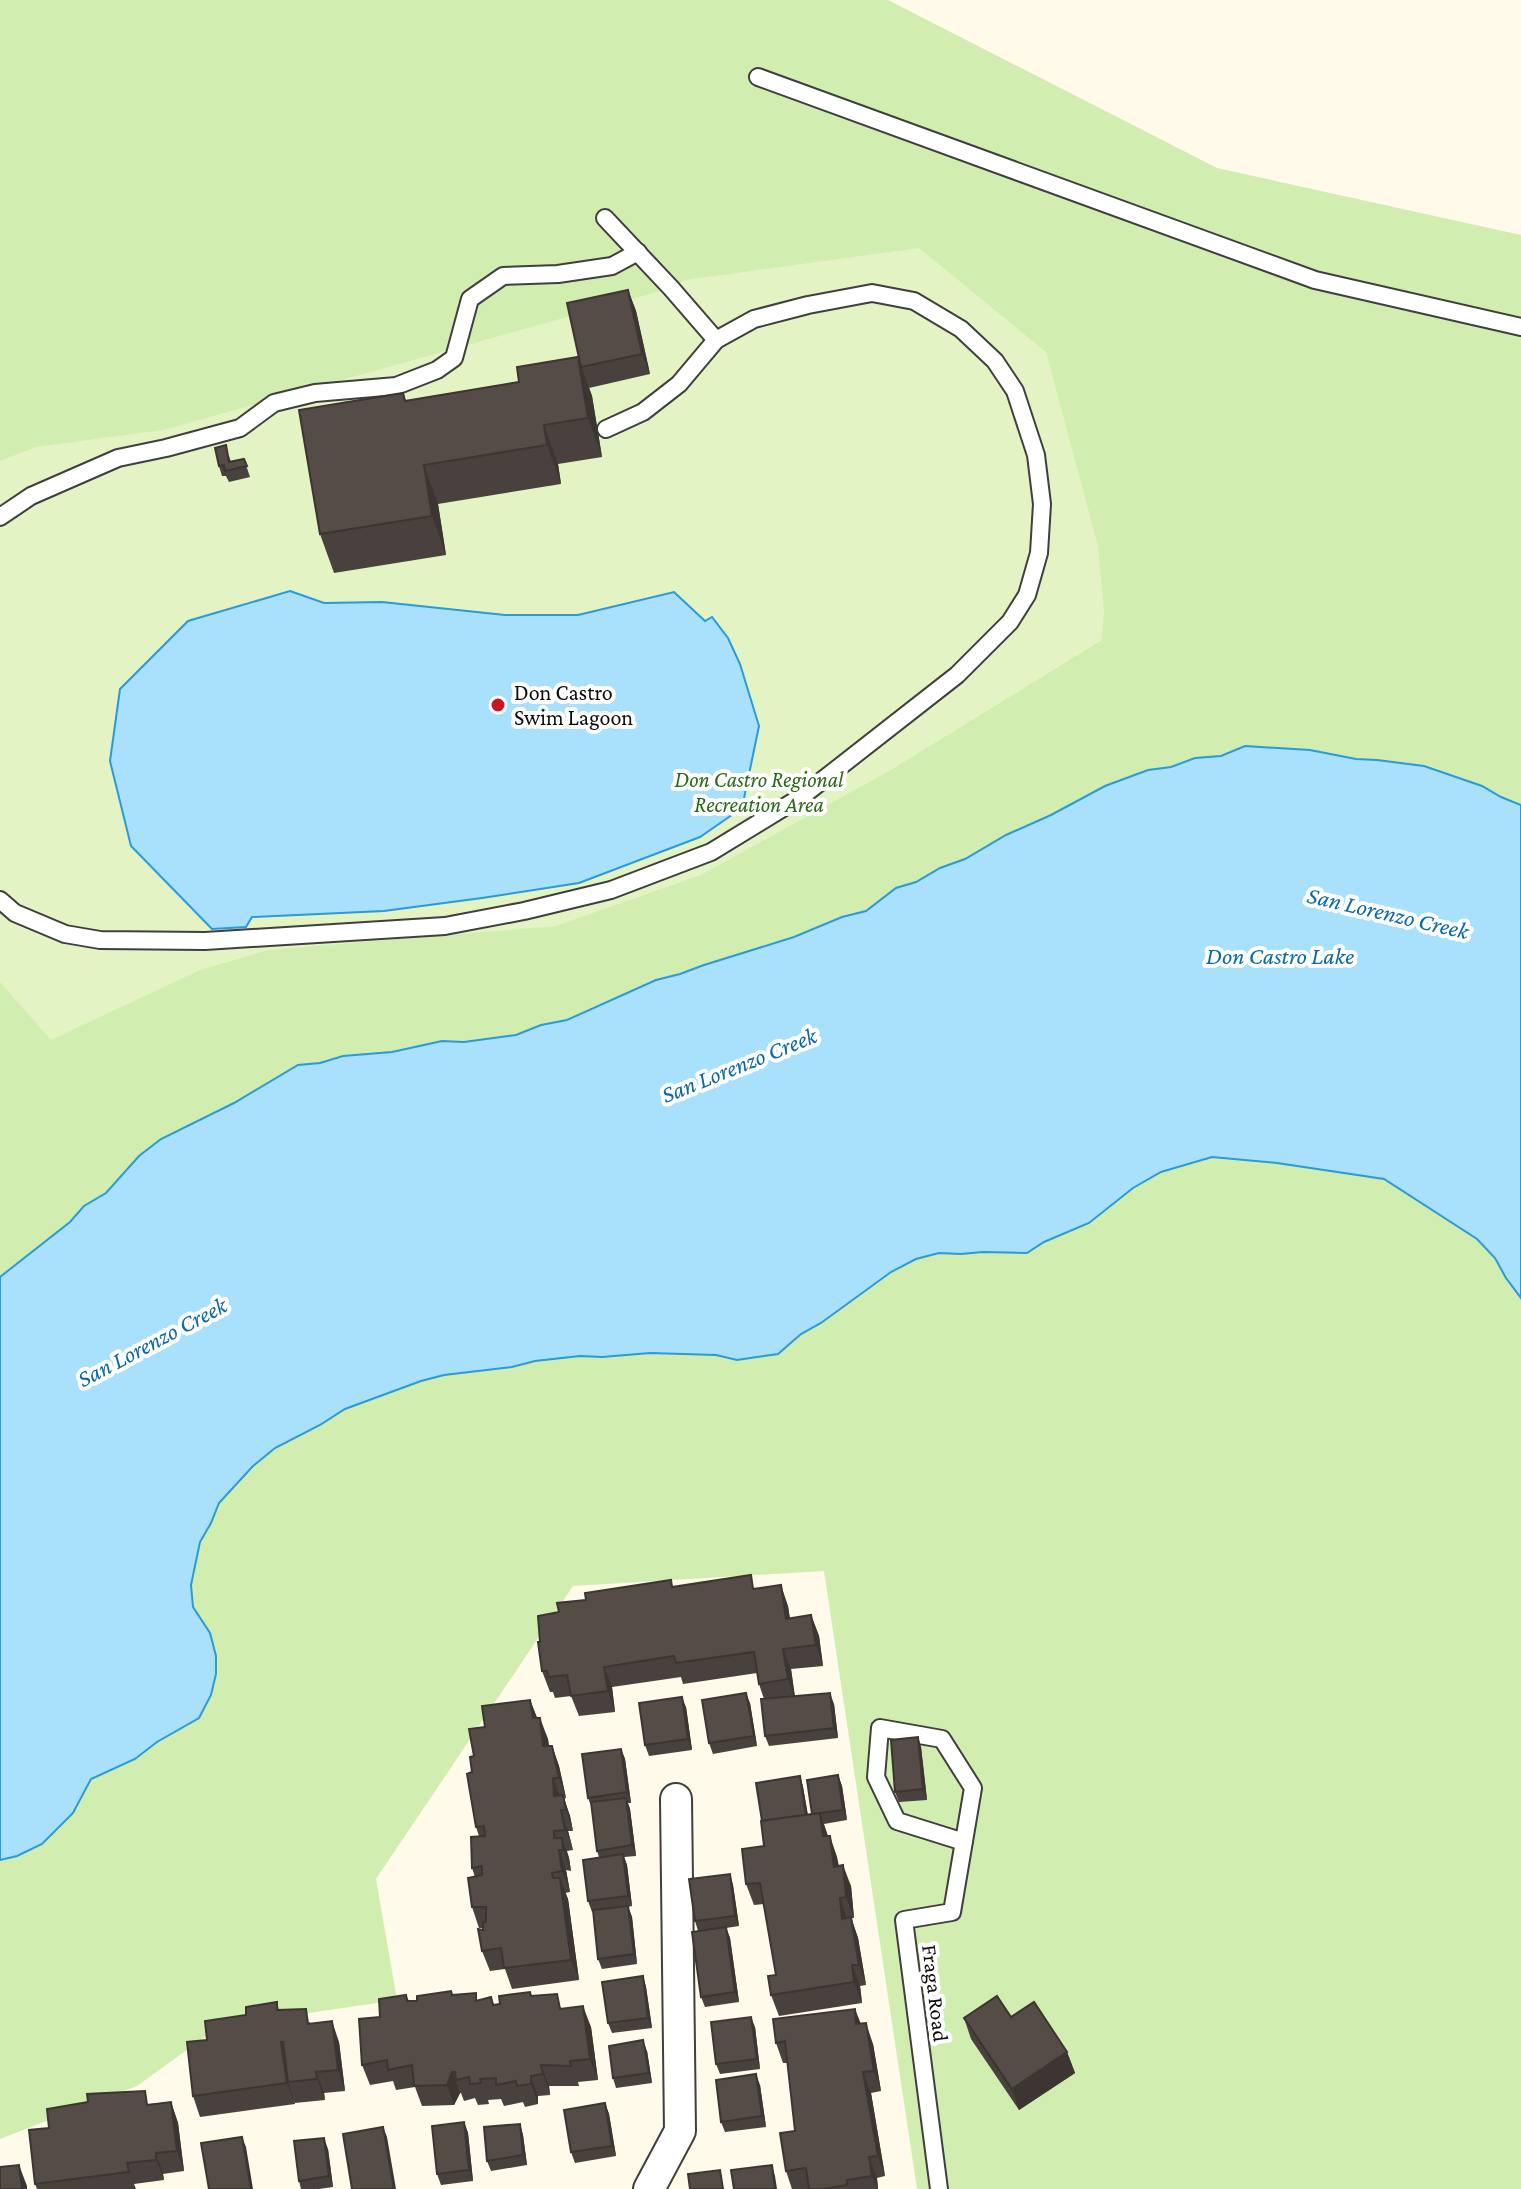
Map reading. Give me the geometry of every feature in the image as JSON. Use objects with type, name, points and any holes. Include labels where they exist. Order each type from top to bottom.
[{"type":"street","points":[[649,2189],[680,2131],[676,1799]]},
{"type":"lane","points":[[758,77],[1315,280],[1521,327]]},
{"type":"lane","points":[[605,218],[716,340]]},
{"type":"lane","points":[[0,517],[31,496],[118,458],[240,428],[274,403],[315,393],[396,386],[437,370],[454,358],[470,299],[503,276],[558,274],[612,266],[638,252]]},
{"type":"lane","points":[[0,900],[15,913],[65,934],[100,940],[205,941],[445,926],[611,890],[711,852],[801,797],[957,675],[1010,622],[1027,595],[1039,553],[1042,504],[1036,455],[1015,391],[995,361],[961,329],[914,301],[872,293],[754,319],[716,340],[679,384],[643,412],[606,429]]},
{"type":"lane","name":"Fraga Road","points":[[939,2189],[904,1920],[952,1912],[964,1842],[973,1788],[942,1739],[880,1728],[876,1777],[897,1821],[964,1842]]},
{"type":"green space","name":"Don Castro Regional Recreation Area","points":[[0,0],[888,0],[1217,168],[1521,235],[1521,2189],[917,2189],[824,1571],[573,1586],[376,1879],[397,2000],[220,2026],[137,2086],[0,2139]]},
{"type":"green space","name":"Don Castro Swim Lagoon","points":[[919,248],[1046,352],[1098,546],[1104,610],[1102,640],[891,770],[701,875],[556,926],[269,950],[200,970],[51,1040],[0,982],[0,461],[36,447],[163,430],[671,288],[685,280]]},
{"type":"water","name":"Don Castro Swim Lagoon","points":[[290,591],[324,603],[382,602],[505,615],[578,615],[674,592],[705,621],[712,617],[728,638],[740,664],[759,726],[742,808],[700,837],[579,883],[384,911],[252,917],[246,927],[212,929],[131,846],[110,761],[120,689],[188,621]]},
{"type":"water","name":"Don Castro Lake","points":[[1245,746],[1310,750],[1356,759],[1424,766],[1482,786],[1521,805],[1521,1298],[1495,1258],[1477,1239],[1384,1179],[1212,1157],[1161,1172],[1133,1188],[1089,1223],[1044,1242],[1027,1253],[939,1253],[916,1259],[891,1272],[801,1334],[778,1354],[737,1360],[716,1355],[650,1353],[535,1361],[512,1367],[444,1375],[345,1409],[275,1448],[253,1466],[219,1503],[200,1542],[191,1585],[193,1607],[210,1633],[216,1656],[216,1674],[211,1695],[199,1718],[157,1742],[135,1759],[91,1779],[73,1813],[42,1844],[0,1860],[0,1277],[70,1222],[84,1206],[106,1193],[139,1156],[161,1139],[234,1103],[298,1065],[343,1056],[392,1052],[442,1041],[464,1042],[516,1035],[541,1025],[567,1020],[656,980],[866,911],[896,888],[965,859],[1105,786],[1148,770],[1171,767],[1195,758],[1221,756]]},
{"type":"building","points":[[628,290],[642,354],[581,367],[567,303]]},
{"type":"building","points":[[578,357],[588,418],[544,425],[547,445],[424,465],[432,516],[320,534],[299,410],[403,393],[405,401],[519,382],[517,367]]},
{"type":"building","points":[[226,445],[229,462],[244,459],[247,466],[225,471],[224,465],[219,466],[215,448]]},
{"type":"building","points":[[751,1575],[753,1589],[781,1585],[786,1619],[811,1615],[816,1645],[783,1649],[788,1679],[759,1684],[754,1652],[676,1663],[674,1656],[604,1667],[608,1691],[571,1696],[567,1675],[548,1677],[547,1671],[542,1671],[538,1616],[559,1612],[557,1603],[586,1600],[585,1593],[671,1580],[672,1587]]},
{"type":"building","points":[[746,1693],[754,1736],[709,1743],[702,1700]]},
{"type":"building","points":[[830,1693],[834,1728],[765,1736],[761,1699]]},
{"type":"building","points":[[682,1697],[688,1739],[645,1745],[639,1703]]},
{"type":"building","points":[[530,1700],[533,1718],[540,1718],[543,1746],[552,1746],[559,1778],[553,1778],[554,1796],[563,1795],[566,1810],[561,1810],[565,1830],[554,1831],[554,1838],[562,1838],[563,1850],[559,1850],[562,1871],[552,1873],[553,1878],[560,1878],[571,1960],[504,1968],[501,1948],[482,1951],[478,1929],[483,1930],[483,1922],[486,1922],[486,1907],[472,1907],[468,1878],[482,1875],[482,1866],[472,1868],[471,1837],[485,1836],[484,1826],[476,1827],[467,1774],[472,1772],[470,1757],[474,1756],[469,1729],[485,1727],[482,1706]]},
{"type":"building","points":[[918,1737],[923,1789],[895,1792],[891,1740]]},
{"type":"building","points":[[621,1749],[627,1792],[588,1798],[582,1754]]},
{"type":"building","points":[[838,1775],[843,1810],[812,1814],[807,1780]]},
{"type":"building","points":[[800,1776],[806,1815],[762,1821],[756,1783]]},
{"type":"building","points":[[626,1798],[632,1845],[597,1851],[591,1802]]},
{"type":"building","points":[[820,1813],[823,1836],[830,1836],[834,1867],[843,1865],[846,1897],[840,1898],[842,1919],[851,1917],[859,1965],[852,1965],[854,1982],[771,1995],[768,1976],[776,1975],[760,1883],[746,1884],[742,1849],[764,1846],[761,1821]]},
{"type":"building","points":[[623,1854],[628,1896],[588,1901],[583,1860]]},
{"type":"building","points":[[730,1874],[735,1916],[695,1921],[689,1879]]},
{"type":"building","points":[[628,1906],[634,1954],[598,1959],[593,1910]]},
{"type":"building","points":[[726,1927],[735,1992],[701,1997],[692,1932]]},
{"type":"building","points":[[643,1976],[648,2018],[608,2023],[602,1982]]},
{"type":"building","points":[[451,1991],[452,1995],[476,1993],[476,2001],[491,1997],[493,2005],[500,2004],[499,1996],[530,1992],[531,1996],[557,1994],[560,2009],[583,2006],[590,2059],[570,2061],[571,2066],[541,2065],[543,2074],[531,2076],[531,2084],[517,2086],[516,2081],[496,2085],[496,2078],[480,2079],[481,2083],[470,2084],[469,2077],[456,2080],[455,2072],[452,2072],[447,2085],[414,2086],[412,2065],[388,2070],[387,2060],[362,2065],[359,2019],[380,2017],[379,1999],[406,1995],[407,2001],[417,2001],[417,1996]]},
{"type":"building","points":[[997,1996],[1011,2017],[1034,2002],[1067,2052],[1012,2089],[964,2018]]},
{"type":"building","points":[[277,2002],[277,2010],[306,2009],[308,2024],[332,2021],[338,2070],[316,2072],[317,2079],[288,2082],[281,2042],[287,2083],[193,2096],[187,2042],[207,2040],[205,2021],[246,2015],[246,2007]]},
{"type":"building","points":[[855,2009],[856,2024],[866,2023],[874,2071],[863,2072],[878,2156],[869,2157],[872,2176],[847,2180],[847,2185],[809,2189],[806,2168],[786,2171],[780,2133],[795,2131],[785,2041],[776,2043],[773,2019]]},
{"type":"building","points":[[751,2017],[757,2059],[716,2064],[711,2022]]},
{"type":"building","points":[[643,2040],[649,2073],[613,2078],[609,2046]]},
{"type":"building","points":[[756,2074],[762,2116],[721,2122],[716,2080]]},
{"type":"building","points":[[145,2091],[147,2105],[171,2102],[177,2151],[156,2153],[156,2160],[127,2163],[129,2172],[35,2184],[29,2130],[49,2128],[47,2109],[88,2102],[87,2094]]},
{"type":"building","points":[[605,2103],[612,2146],[571,2152],[564,2110]]},
{"type":"building","points":[[464,2122],[469,2170],[437,2174],[432,2126]]},
{"type":"building","points":[[520,2124],[523,2155],[487,2161],[484,2127]]},
{"type":"building","points":[[383,2127],[394,2189],[352,2189],[343,2134]]},
{"type":"building","points":[[242,2137],[251,2189],[209,2189],[201,2143]]},
{"type":"building","points":[[324,2138],[329,2176],[299,2181],[294,2141]]},
{"type":"building","points":[[19,2165],[22,2189],[0,2189],[0,2167]]},
{"type":"building","points":[[772,2165],[775,2189],[734,2189],[731,2170]]},
{"type":"building","points":[[720,2170],[723,2189],[690,2189],[688,2174]]},
{"type":"place","name":"Don Castro Swim Lagoon","points":[[498,705]]},
{"type":"water label","name":"San Lorenzo Creek","points":[[1388,913]]},
{"type":"water label","name":"San Lorenzo Creek","points":[[739,1065]]},
{"type":"water label","name":"San Lorenzo Creek","points":[[152,1342]]}]
